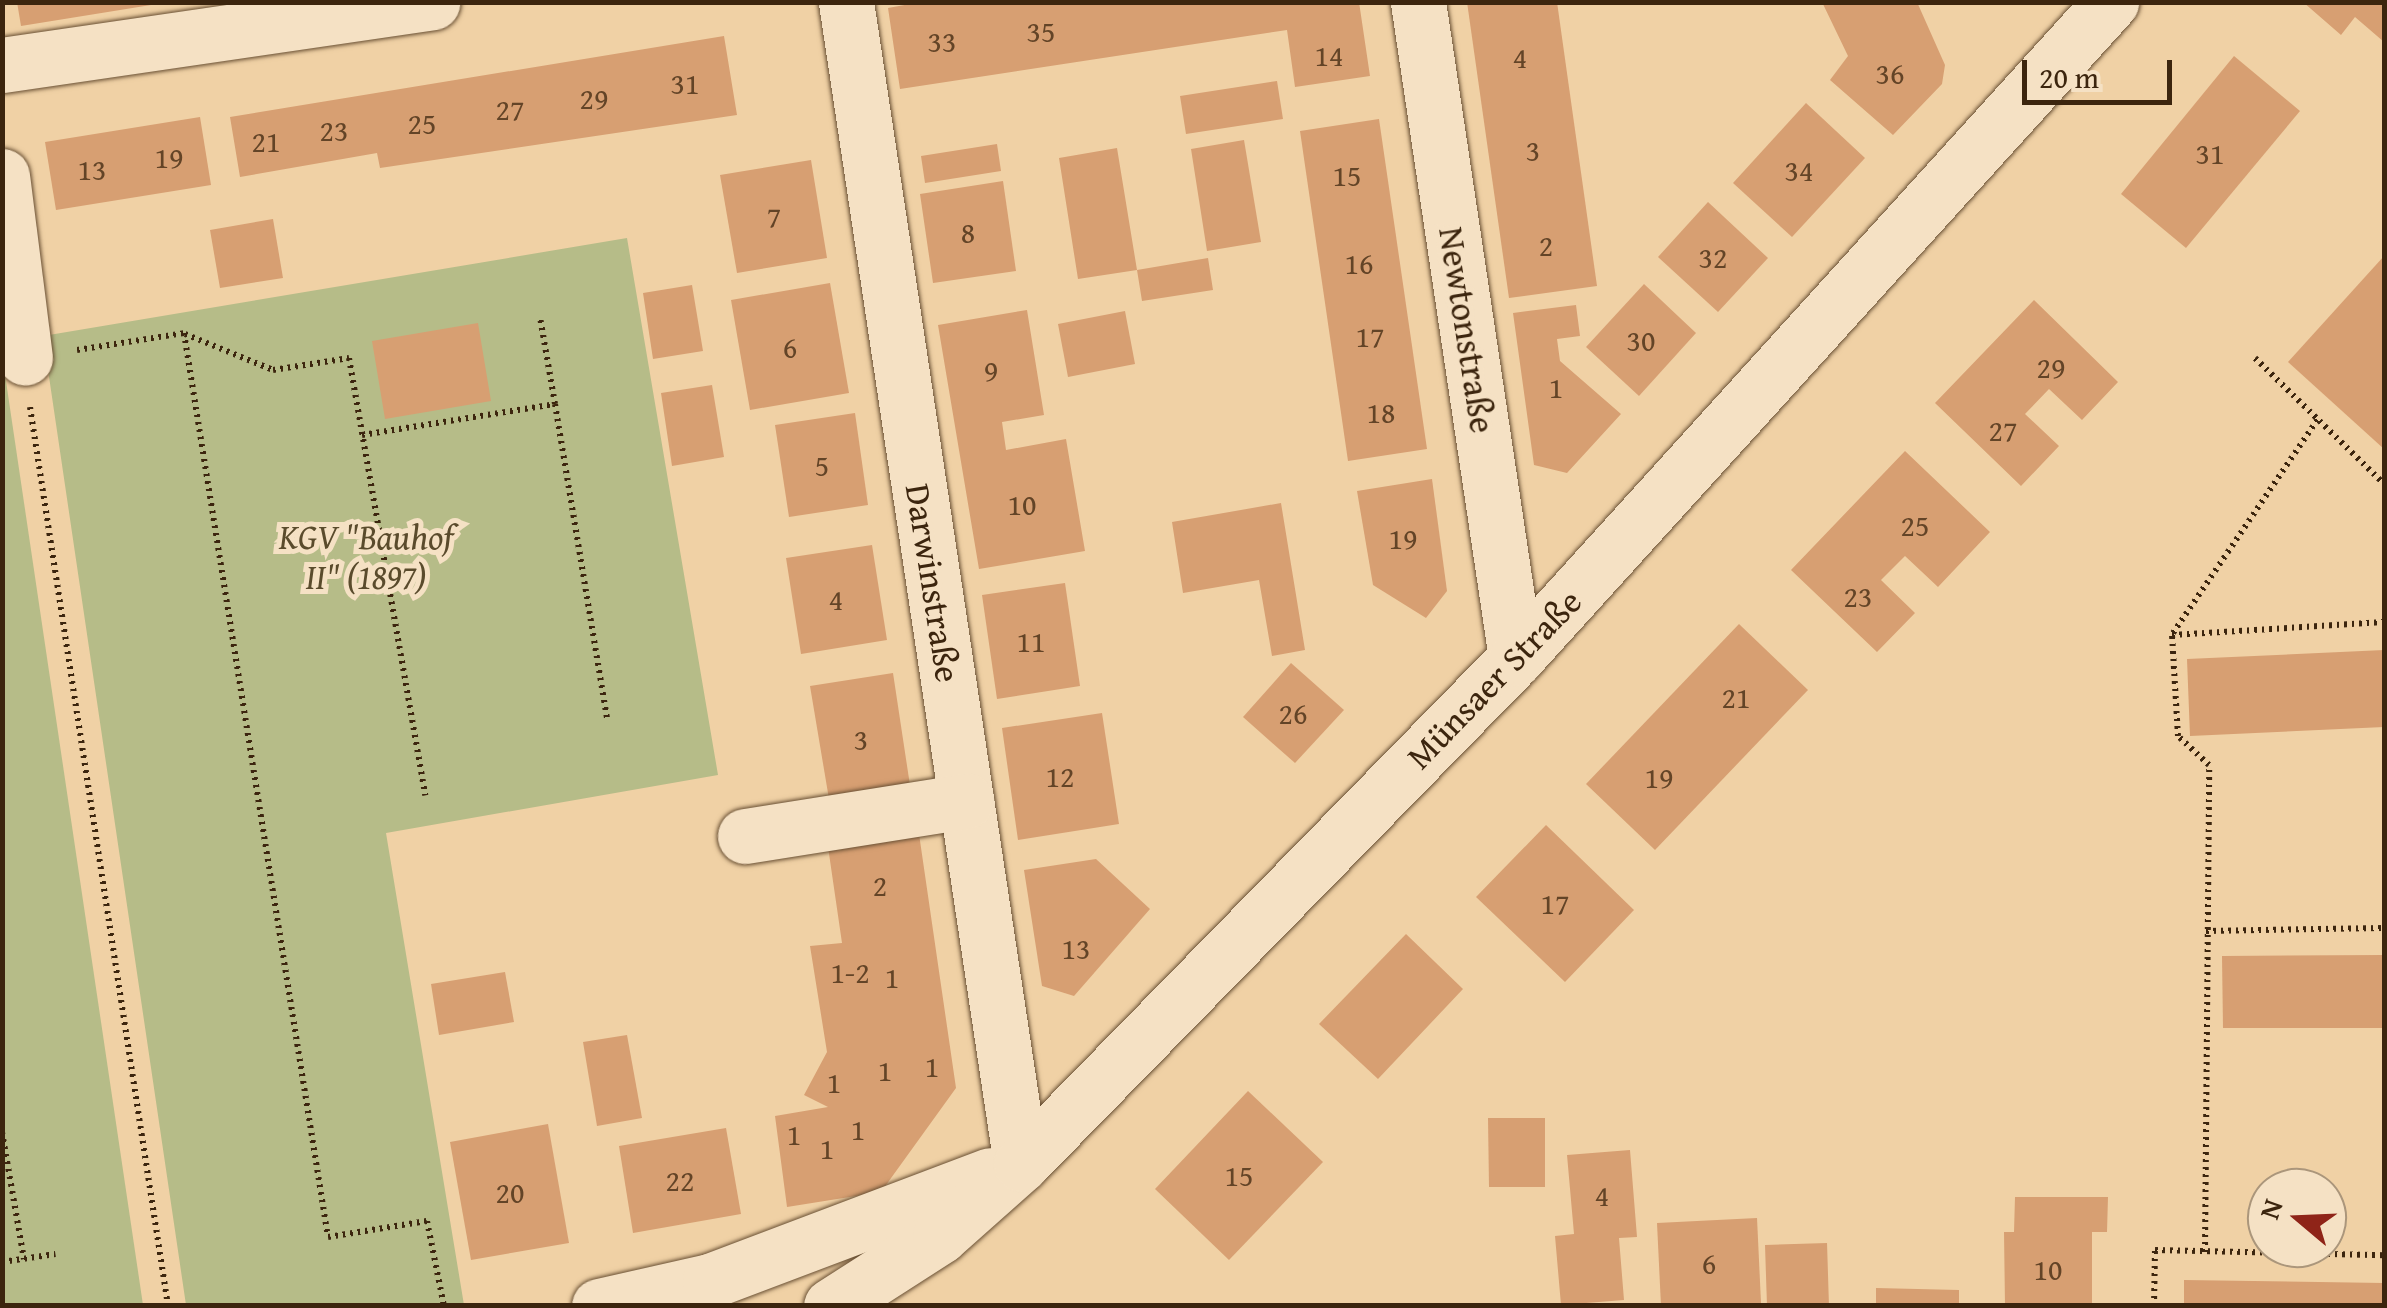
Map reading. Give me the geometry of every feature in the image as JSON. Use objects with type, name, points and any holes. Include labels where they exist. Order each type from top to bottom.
[{"type":"street","points":[[2,65],[432,2]]},
{"type":"street","name":"Darwinstraße","points":[[846,2],[1021,1164]]},
{"type":"street","name":"Newtonstraße","points":[[1418,2],[1516,658]]},
{"type":"street","name":"Münsaer Straße","points":[[831,1306],[940,1236],[1021,1164],[1516,658],[2111,2]]},
{"type":"street","points":[[2,176],[25,358]]},
{"type":"street","points":[[746,836],[966,801]]},
{"type":"street","points":[[599,1306],[710,1281],[1021,1164]]},
{"type":"path","points":[[540,317],[607,718]]},
{"type":"path","points":[[184,334],[328,1237],[426,1221],[444,1306]]},
{"type":"path","points":[[168,1306],[25,358],[184,334],[273,370],[349,358],[425,795]]},
{"type":"path","points":[[2254,358],[2384,484]]},
{"type":"path","points":[[362,435],[555,404]]},
{"type":"path","points":[[2205,1252],[2209,765],[2178,736],[2172,634],[2318,418]]},
{"type":"path","points":[[2172,634],[2384,622]]},
{"type":"path","points":[[2206,931],[2384,928]]},
{"type":"path","points":[[2,1132],[24,1259]]},
{"type":"path","points":[[2154,1306],[2155,1250],[2384,1255]]},
{"type":"path","points":[[2,1262],[55,1254]]},
{"type":"green space","name":"KGV \"Bauhof II\" (1897)","points":[[627,238],[718,775],[386,833],[464,1305],[186,1305],[43,336]]},
{"type":"green space","points":[[3,361],[143,1305],[3,1305]]},
{"type":"building","points":[[17,2],[151,2],[151,5],[21,26]]},
{"type":"building","points":[[921,2],[1359,2],[1370,76],[1295,87],[1287,30],[900,89],[888,8]]},
{"type":"building","points":[[1467,2],[1557,2],[1597,286],[1509,298]]},
{"type":"building","points":[[1822,2],[1917,2],[1945,65],[1942,84],[1893,135],[1830,80],[1848,56]]},
{"type":"building","points":[[2303,2],[2384,2],[2384,42],[2355,17],[2341,35]]},
{"type":"building","points":[[724,36],[737,115],[380,168],[377,153],[240,177],[230,117]]},
{"type":"building","points":[[2234,56],[2300,111],[2186,248],[2121,194]]},
{"type":"building","points":[[1277,81],[1283,119],[1186,134],[1180,96]]},
{"type":"building","points":[[1806,103],[1865,158],[1792,237],[1733,183]]},
{"type":"building","points":[[200,117],[211,185],[56,210],[45,142]]},
{"type":"building","points":[[1379,119],[1427,449],[1348,461],[1300,131]]},
{"type":"building","points":[[1244,140],[1261,242],[1207,251],[1191,149]]},
{"type":"building","points":[[997,144],[1001,171],[925,183],[921,156]]},
{"type":"building","points":[[1117,148],[1137,270],[1078,279],[1059,158]]},
{"type":"building","points":[[811,160],[827,258],[737,273],[720,175]]},
{"type":"building","points":[[1003,181],[1016,271],[933,283],[920,194]]},
{"type":"building","points":[[1708,202],[1768,258],[1718,312],[1658,257]]},
{"type":"building","points":[[273,219],[283,278],[220,288],[210,230]]},
{"type":"building","points":[[2384,256],[2384,449],[2288,362]]},
{"type":"building","points":[[1208,258],[1213,290],[1142,301],[1137,270]]},
{"type":"building","points":[[830,283],[849,393],[750,410],[731,300]]},
{"type":"building","points":[[1644,284],[1696,333],[1639,396],[1586,347]]},
{"type":"building","points":[[692,285],[703,351],[653,359],[643,293]]},
{"type":"building","points":[[2034,300],[2118,382],[2082,420],[2049,389],[2025,414],[2059,446],[2021,486],[1935,403]]},
{"type":"building","points":[[1576,305],[1580,336],[1557,339],[1560,361],[1621,414],[1567,473],[1534,465],[1513,313]]},
{"type":"building","points":[[1027,310],[1044,415],[1002,422],[1006,450],[1066,439],[1085,551],[979,569],[938,325]]},
{"type":"building","points":[[1125,311],[1135,364],[1068,377],[1058,324]]},
{"type":"building","points":[[478,323],[491,401],[385,419],[372,341]]},
{"type":"building","points":[[712,385],[724,457],[672,466],[661,393]]},
{"type":"building","points":[[855,413],[868,505],[789,517],[775,425]]},
{"type":"building","points":[[1905,451],[1990,532],[1938,587],[1905,556],[1881,580],[1915,613],[1877,652],[1791,570]]},
{"type":"building","points":[[1432,479],[1447,591],[1426,618],[1373,585],[1357,491]]},
{"type":"building","points":[[1281,503],[1305,650],[1272,656],[1259,580],[1183,593],[1172,522]]},
{"type":"building","points":[[872,545],[887,640],[801,654],[786,558]]},
{"type":"building","points":[[1065,583],[1080,686],[997,699],[982,595]]},
{"type":"building","points":[[1739,624],[1808,690],[1655,850],[1586,784]]},
{"type":"building","points":[[2384,650],[2384,727],[2190,736],[2187,659]]},
{"type":"building","points":[[1291,663],[1344,710],[1295,763],[1243,717]]},
{"type":"building","points":[[893,673],[911,792],[830,805],[810,686]]},
{"type":"building","points":[[1102,713],[1119,824],[1018,840],[1002,728]]},
{"type":"building","points":[[1546,825],[1634,910],[1565,982],[1476,897]]},
{"type":"building","points":[[918,827],[956,1088],[881,1192],[787,1207],[775,1116],[828,1107],[804,1095],[827,1052],[810,946],[842,943],[827,840]]},
{"type":"building","points":[[1096,859],[1150,909],[1074,996],[1042,986],[1024,870]]},
{"type":"building","points":[[1406,934],[1463,989],[1378,1079],[1319,1024]]},
{"type":"building","points":[[2384,955],[2384,1028],[2223,1028],[2222,956]]},
{"type":"building","points":[[505,972],[514,1022],[439,1035],[431,984]]},
{"type":"building","points":[[627,1035],[642,1118],[597,1126],[583,1042]]},
{"type":"building","points":[[1248,1091],[1323,1162],[1229,1260],[1155,1189]]},
{"type":"building","points":[[1488,1118],[1545,1118],[1545,1187],[1489,1187]]},
{"type":"building","points":[[548,1124],[569,1243],[471,1260],[450,1142]]},
{"type":"building","points":[[726,1128],[741,1214],[633,1233],[619,1146]]},
{"type":"building","points":[[1630,1150],[1637,1237],[1619,1238],[1624,1300],[1561,1305],[1555,1236],[1574,1234],[1567,1155]]},
{"type":"building","points":[[2015,1197],[2108,1197],[2107,1232],[2092,1232],[2092,1306],[2005,1306],[2004,1232],[2014,1232]]},
{"type":"building","points":[[1757,1218],[1761,1303],[1661,1306],[1657,1223]]},
{"type":"building","points":[[1827,1243],[1829,1306],[1767,1306],[1765,1245]]},
{"type":"building","points":[[2184,1280],[2384,1283],[2384,1306],[2184,1306]]},
{"type":"building","points":[[1876,1288],[1959,1290],[1959,1306],[1876,1306]]}]
